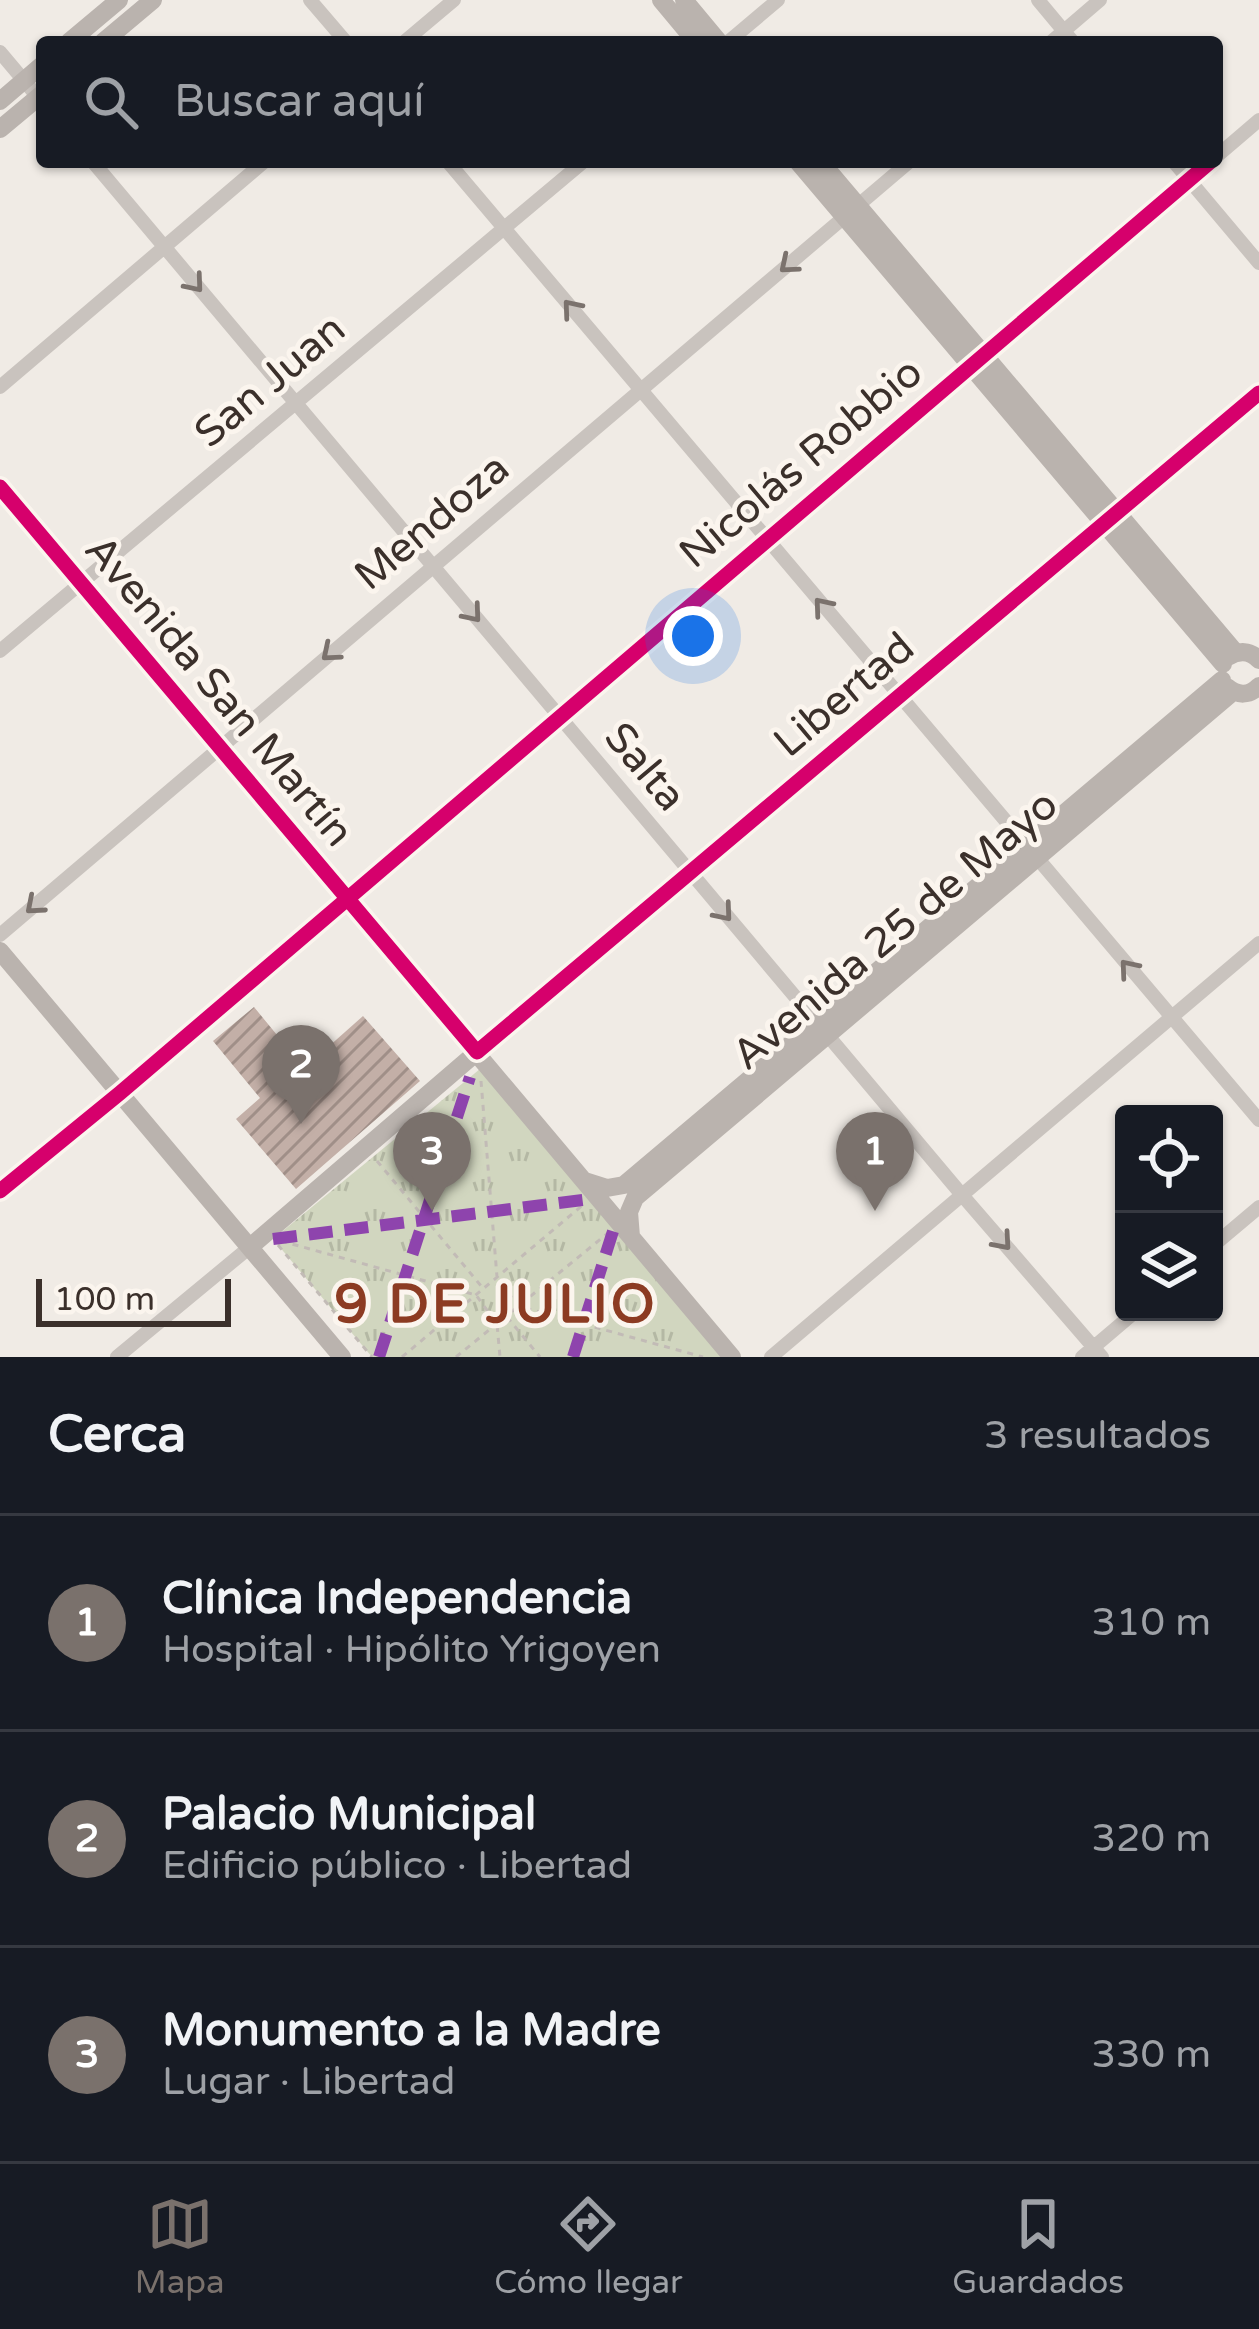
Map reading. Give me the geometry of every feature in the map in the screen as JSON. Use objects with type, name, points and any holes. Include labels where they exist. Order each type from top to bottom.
[{"type":"main road","points":[[76,36],[118,0]]},
{"type":"main road","points":[[111,36],[153,0]]},
{"type":"main road","points":[[661,0],[691,36]]},
{"type":"main road","points":[[684,0],[717,36]]},
{"type":"main road","points":[[0,101],[36,70]]},
{"type":"main road","points":[[0,129],[36,102]]},
{"type":"main road","points":[[804,168],[851,211],[1245,674]]},
{"type":"main road","points":[[824,168],[851,211]]},
{"type":"main road","name":"Avenida San Martín","points":[[0,487],[587,1190],[733,1357]]},
{"type":"main road","name":"Avenida 25 de Mayo","points":[[587,1190],[624,1185],[822,1028],[1245,674]]},
{"type":"main road","points":[[0,951],[342,1357]]},
{"type":"main road","name":"Avenida 25 de Mayo","points":[[623,1232],[635,1198],[822,1028]]},
{"type":"main road","name":"Libertad","points":[[250,1247],[476,1052]]},
{"type":"street","points":[[310,0],[341,36]]},
{"type":"street","points":[[411,36],[454,0]]},
{"type":"street","points":[[731,36],[778,0]]},
{"type":"street","points":[[1038,0],[1068,36],[1100,0]]},
{"type":"street","points":[[0,52],[36,93]]},
{"type":"street","name":"Nicolás Robbio","points":[[1223,151],[1259,120]]},
{"type":"street","name":"Salta","points":[[98,168],[1093,1354]]},
{"type":"street","points":[[0,387],[256,168]]},
{"type":"street","points":[[453,168],[1259,1120]]},
{"type":"street","name":"San Juan","points":[[0,651],[576,168]]},
{"type":"street","name":"Mendoza","points":[[0,935],[902,168]]},
{"type":"street","points":[[1179,168],[1259,263]]},
{"type":"street","name":"Nicolás Robbio","points":[[0,1191],[1203,168]]},
{"type":"street","name":"Libertad","points":[[476,1052],[1259,393]]},
{"type":"street","points":[[771,1357],[1259,944]]},
{"type":"street","points":[[1223,1237],[1259,1207]]},
{"type":"street","name":"Libertad","points":[[117,1357],[250,1247]]},
{"type":"street","points":[[1093,1354],[1126,1321]]},
{"type":"path","points":[[494,1085],[480,1069],[497,1277],[518,1306],[703,1357]]},
{"type":"path","points":[[374,1156],[483,1288]]},
{"type":"path","points":[[402,1357],[497,1277],[587,1190]]},
{"type":"path","points":[[456,1357],[518,1306],[623,1232]]},
{"type":"path","points":[[372,1357],[274,1239],[476,1295],[497,1324],[500,1357]]},
{"type":"path","points":[[506,1316],[540,1357]]},
{"type":"green space","points":[[480,1069],[723,1357],[372,1357],[273,1239]]},
{"type":"building","points":[[254,1007],[300,1063],[305,1059],[309,1064],[363,1016],[420,1081],[296,1189],[236,1119],[260,1098],[213,1041]]},
{"type":"marked path","points":[[379,1357],[470,1077]]},
{"type":"marked path","points":[[273,1239],[590,1199]]},
{"type":"marked path","points":[[573,1357],[614,1228]]},
{"type":"cycle path","points":[[0,1191],[1203,168]]},
{"type":"cycle path","points":[[0,487],[477,1052],[1259,393]]},
{"type":"place","name":"Palacio Municipal","points":[[301,1124]]},
{"type":"place","name":"Monumento a la Madre","points":[[432,1211]]},
{"type":"place","name":"Clínica Independencia","points":[[875,1211]]},
{"type":"district","name":"9 DE JULIO","points":[[496,1304]]}]
